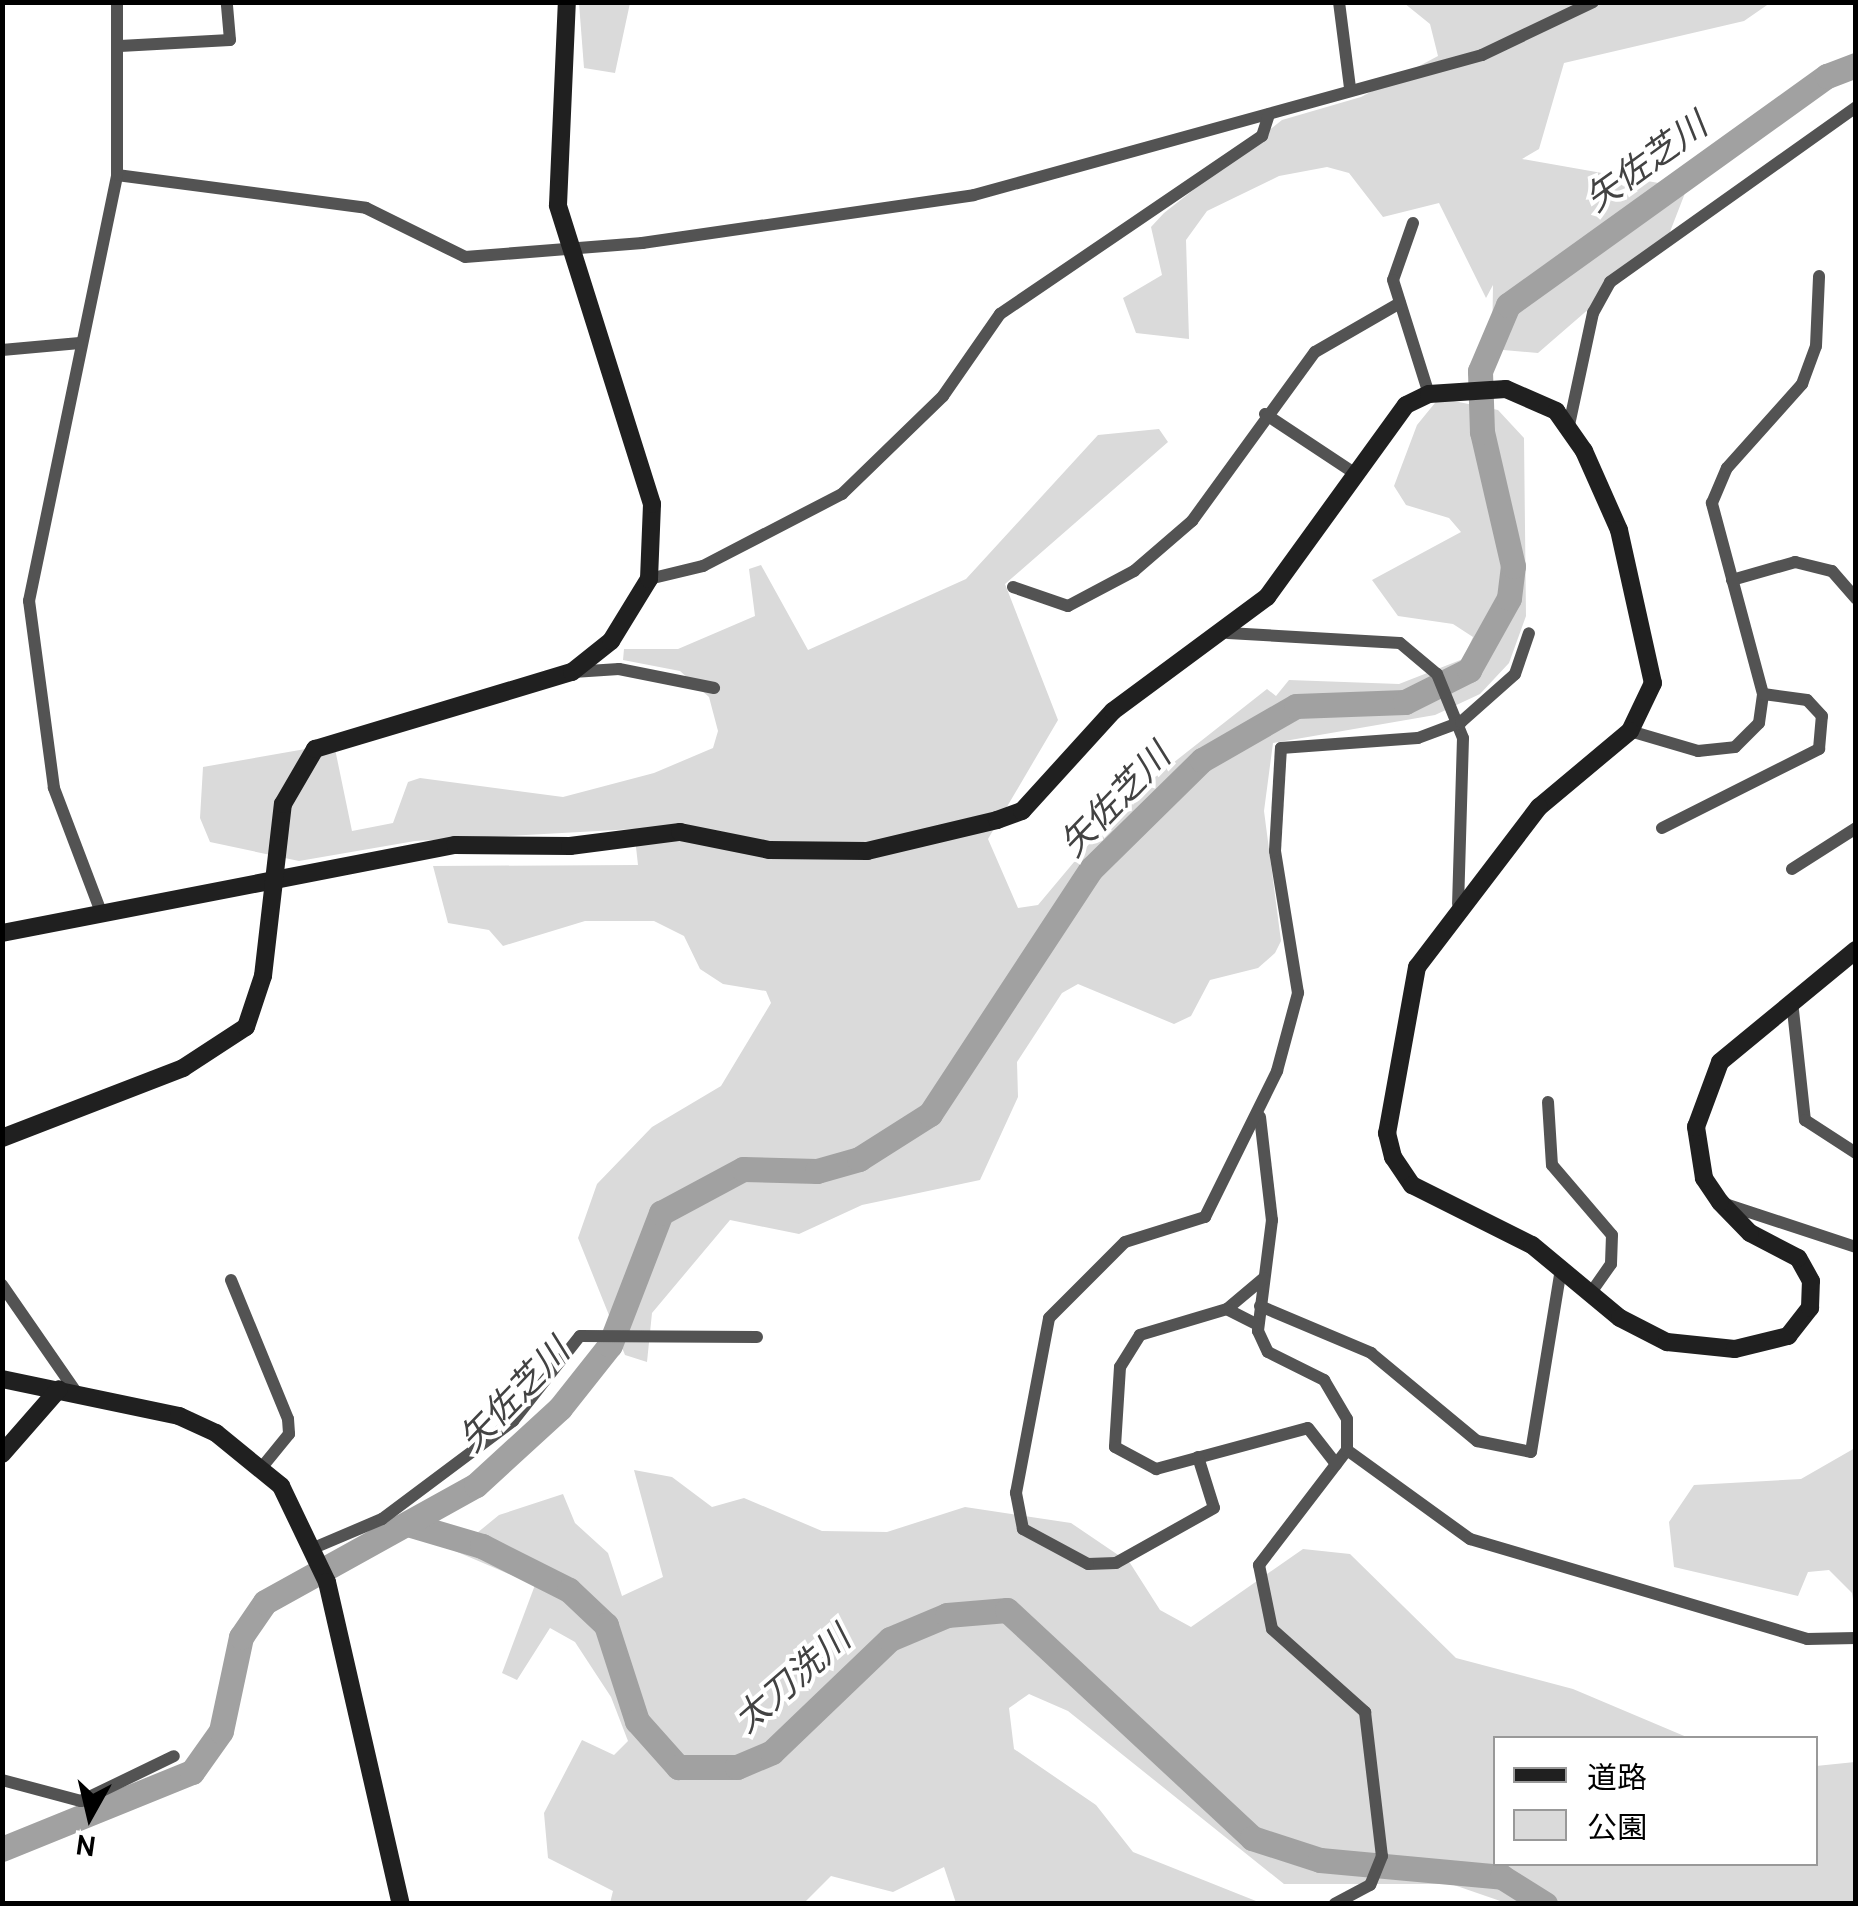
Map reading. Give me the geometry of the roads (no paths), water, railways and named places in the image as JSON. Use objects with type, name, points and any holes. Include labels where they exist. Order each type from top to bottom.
[{"type":"street","points":[[101,912],[54,788],[29,602],[118,175],[117,2]]},
{"type":"street","points":[[120,46],[230,40],[227,2]]},
{"type":"street","points":[[568,2],[556,162],[569,246],[652,504],[649,579],[611,641],[572,672]]},
{"type":"street","points":[[1339,2],[1350,88]]},
{"type":"street","points":[[118,175],[366,208],[464,257],[915,208],[1482,55],[1593,2]]},
{"type":"street","points":[[1568,424],[1593,313],[1610,282],[1856,107]]},
{"type":"street","points":[[649,579],[703,566],[842,494],[943,396],[1000,314],[1262,136],[1269,114]]},
{"type":"street","points":[[1414,223],[1393,280],[1429,394]]},
{"type":"street","points":[[1630,731],[1698,751],[1735,748],[1750,739],[1763,694],[1712,518],[1718,482],[1802,384],[1816,346],[1819,276]]},
{"type":"street","points":[[1013,586],[1068,606],[1134,571],[1192,520],[1265,414],[1316,352],[1400,303]]},
{"type":"street","points":[[2,350],[80,343]]},
{"type":"street","points":[[2,933],[275,875],[455,844],[570,846],[680,832],[769,850],[866,851],[1022,811],[1112,710],[1228,633],[1284,580],[1384,428],[1429,394],[1506,389],[1537,398],[1568,424],[1618,530],[1653,683],[1630,731],[1539,807],[1458,904],[1408,987],[1388,1132],[1393,1157],[1412,1185],[1504,1228],[1591,1293],[1668,1342],[1735,1349],[1788,1336],[1810,1308],[1811,1280],[1798,1258],[1750,1233],[1720,1202],[1698,1157],[1707,1084],[1792,1002],[1856,950]]},
{"type":"street","points":[[1265,414],[1354,473]]},
{"type":"street","points":[[1732,580],[1796,562],[1832,571],[1856,598]]},
{"type":"street","points":[[1228,633],[1400,643],[1437,674],[1461,722],[1458,904]]},
{"type":"street","points":[[1198,1457],[1214,1508],[1116,1563],[1088,1564],[1038,1542],[1016,1510],[1058,1302],[1138,1234],[1205,1217],[1259,1114],[1298,993],[1275,851],[1281,748],[1418,738],[1461,722],[1515,674],[1530,633]]},
{"type":"street","points":[[2,1138],[183,1068],[246,1027],[263,976],[284,804],[315,750],[572,672],[618,670],[714,688]]},
{"type":"street","points":[[1662,828],[1819,748],[1822,716],[1806,700],[1763,694]]},
{"type":"street","points":[[1792,869],[1856,828]]},
{"type":"street","points":[[1792,1002],[1804,1120],[1856,1154]]},
{"type":"street","points":[[1548,1102],[1552,1165],[1612,1235],[1611,1264],[1591,1293]]},
{"type":"street","points":[[1259,1114],[1272,1220],[1258,1325],[1268,1352],[1338,1394],[1347,1450],[1470,1539],[1807,1639],[1856,1638]]},
{"type":"street","points":[[1720,1202],[1856,1247]]},
{"type":"street","points":[[1260,1306],[1346,1338],[1477,1441],[1531,1452],[1561,1268]]},
{"type":"street","points":[[1264,1278],[1227,1308],[1140,1335],[1116,1382],[1111,1433],[1125,1460],[1156,1470],[1298,1428],[1336,1464]]},
{"type":"street","points":[[230,1280],[288,1419],[288,1434],[263,1466]]},
{"type":"street","points":[[2,1285],[68,1390]]},
{"type":"street","points":[[1227,1308],[1258,1325]]},
{"type":"street","points":[[318,1552],[382,1519],[512,1421],[580,1336],[757,1336]]},
{"type":"street","points":[[2,1380],[68,1390],[178,1416],[263,1466],[318,1552],[401,1904]]},
{"type":"street","points":[[2,1454],[68,1390]]},
{"type":"street","points":[[1335,1904],[1374,1879],[1382,1856],[1361,1702],[1282,1642],[1261,1590],[1263,1556],[1347,1450]]},
{"type":"street","points":[[2,1780],[81,1801],[174,1756]]},
{"type":"waterway","name":"矢佐芝川","points":[[2,1849],[192,1772],[221,1731],[241,1637],[265,1602],[476,1485],[560,1408],[610,1345],[661,1213],[743,1169],[817,1171],[859,1159],[930,1114],[1091,869],[1202,760],[1296,706],[1405,702],[1469,670],[1509,598],[1513,566],[1482,432],[1480,371],[1508,305],[1827,76],[1856,65]]},
{"type":"waterway","name":"太刀洗川","points":[[411,1525],[482,1546],[569,1590],[606,1625],[637,1721],[678,1767],[737,1767],[772,1752],[890,1639],[947,1615],[1007,1610],[1252,1838],[1320,1860],[1502,1877],[1545,1904]]}]
